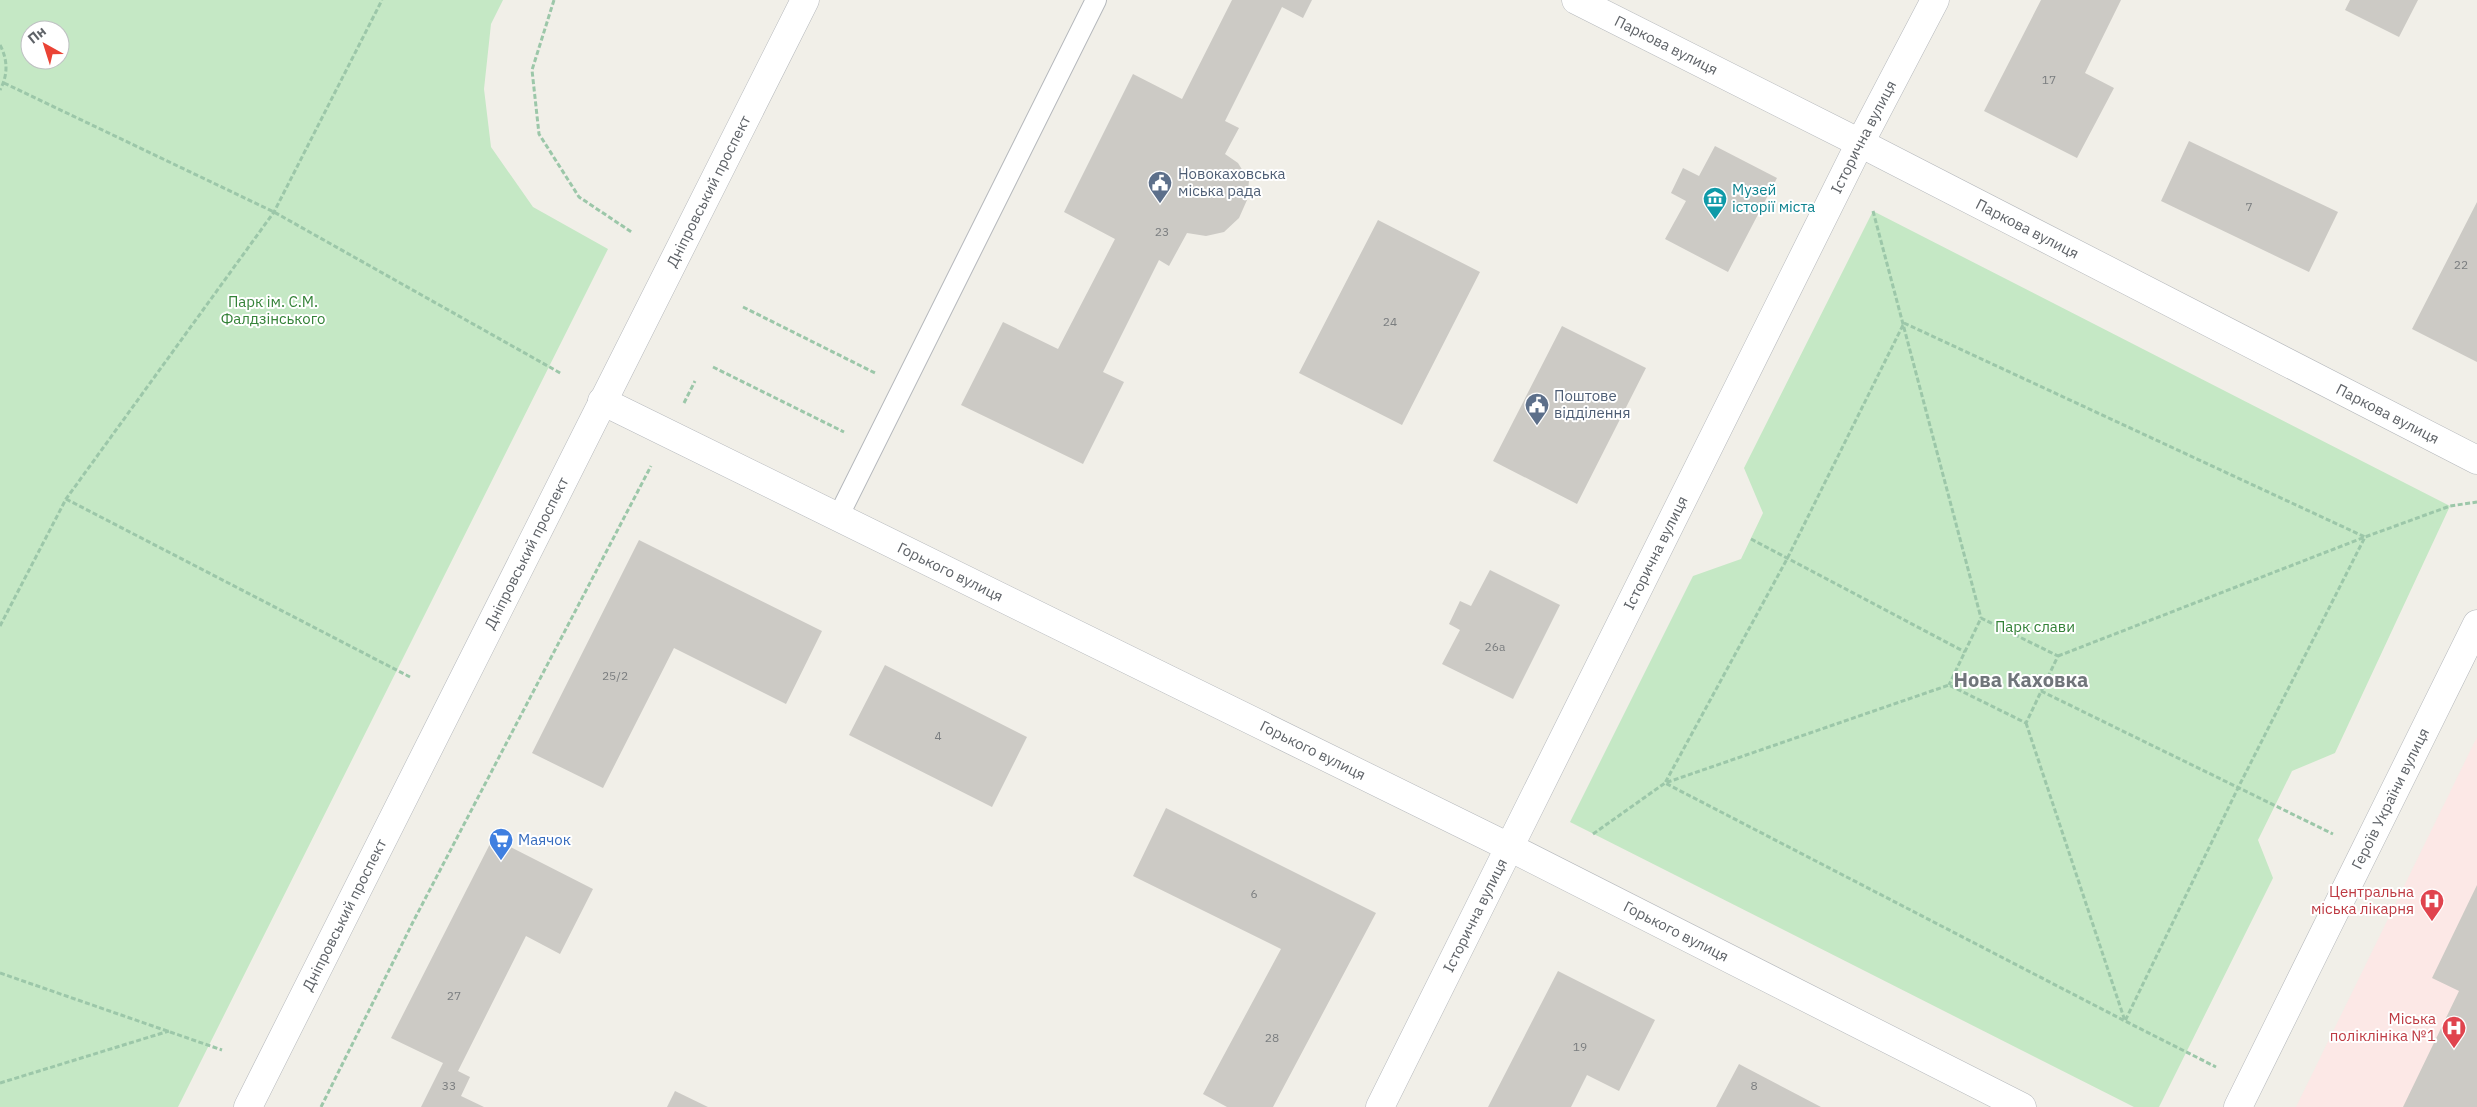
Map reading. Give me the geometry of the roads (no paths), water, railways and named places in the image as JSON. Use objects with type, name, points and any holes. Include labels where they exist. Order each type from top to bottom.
[{"type":"street","name":"Дніпровський проспект","points":[[248,1107],[805,0]]},
{"type":"street","name":"Паркова вулиця","points":[[1576,0],[1860,143],[2477,460]]},
{"type":"street","name":"Історична вулиця","points":[[1380,1107],[1860,143],[1935,0]]},
{"type":"street","name":"Горького вулиця","points":[[602,401],[1509,847],[2022,1107]]},
{"type":"street","name":"Героїв України вулиця","points":[[2238,1107],[2477,624]]},
{"type":"lane","points":[[838,517],[1096,0]]},
{"type":"place","name":"Новокаховська міська рада","points":[[1160,204]]},
{"type":"place","name":"Музей історії міста","points":[[1715,220]]},
{"type":"place","name":"Поштове відділення","points":[[1537,426]]},
{"type":"place","name":"Маячок","points":[[501,861]]},
{"type":"place","name":"Центральна міська лікарня","points":[[2432,922]]},
{"type":"place","name":"Міська поліклініка №1","points":[[2454,1049]]},
{"type":"district","name":"Нова Каховка","points":[[2021,680]]},
{"type":"park label","name":"Парк ім. С.М. Фалдзінського","points":[[273,310]]},
{"type":"park label","name":"Парк слави","points":[[2035,627]]}]
